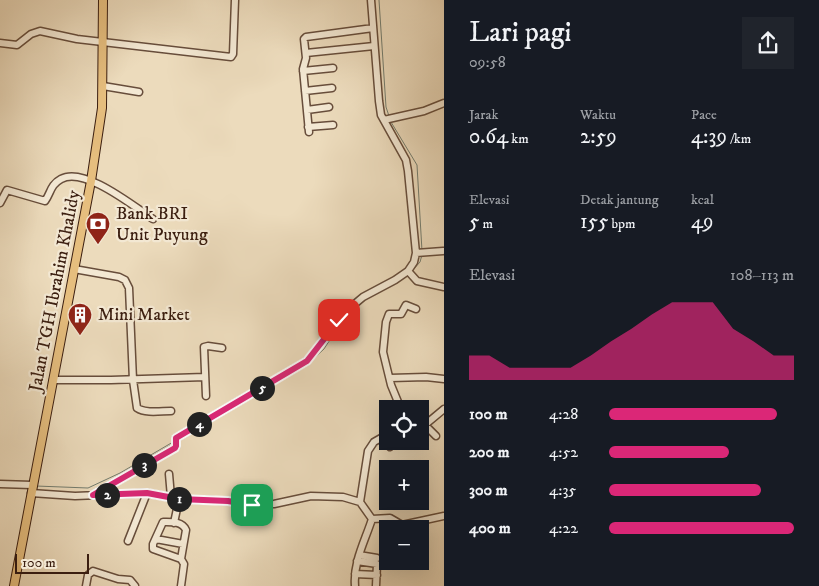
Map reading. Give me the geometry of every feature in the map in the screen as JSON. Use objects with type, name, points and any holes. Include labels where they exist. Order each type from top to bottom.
[{"type":"main road","name":"Jalan TGH Ibrahim Khalidy","points":[[14,586],[92,181],[101,119],[103,0]]},
{"type":"street","points":[[0,43],[16,45],[40,31],[77,39],[231,57],[233,54],[234,0]]},
{"type":"street","points":[[93,495],[175,448],[175,442],[202,422],[307,361],[351,306],[363,297],[409,272],[420,253],[406,160],[379,101],[371,0]]},
{"type":"street","points":[[333,125],[308,129],[303,71],[306,53],[304,40],[306,37],[373,28]]},
{"type":"street","points":[[306,53],[374,46]]},
{"type":"street","points":[[303,71],[333,68]]},
{"type":"street","points":[[103,86],[139,92]]},
{"type":"street","points":[[305,91],[332,88]]},
{"type":"street","points":[[388,119],[424,111],[444,103]]},
{"type":"street","points":[[307,110],[329,107]]},
{"type":"street","points":[[0,203],[7,190],[44,201],[47,199],[50,189],[58,181],[65,177],[74,177],[92,181],[153,219]]},
{"type":"street","points":[[420,253],[442,251]]},
{"type":"street","points":[[74,269],[119,277],[127,282],[130,297],[133,380],[137,409],[148,411],[171,410]]},
{"type":"street","points":[[409,272],[417,282],[444,287]]},
{"type":"street","points":[[397,400],[383,352],[387,318],[389,314],[401,314],[406,305],[416,309]]},
{"type":"street","points":[[206,396],[204,347],[222,348]]},
{"type":"street","points":[[53,380],[133,380],[205,377]]},
{"type":"street","points":[[390,378],[426,377],[444,379]]},
{"type":"street","points":[[429,421],[444,409]]},
{"type":"street","points":[[429,432],[436,436]]},
{"type":"street","points":[[360,502],[368,451],[374,442],[379,439]]},
{"type":"street","points":[[169,474],[171,497]]},
{"type":"street","points":[[0,484],[93,495],[147,493],[179,499],[264,504],[280,503],[311,496],[343,497],[360,502],[372,519]]},
{"type":"street","points":[[128,541],[147,493]]},
{"type":"street","points":[[174,523],[179,499]]},
{"type":"street","points":[[372,519],[390,518],[402,525],[444,516]]},
{"type":"street","points":[[355,586],[358,558],[372,519]]},
{"type":"street","points":[[181,559],[153,550],[152,546],[162,522],[180,524],[185,527],[181,559],[184,564],[182,586]]},
{"type":"street","points":[[156,539],[183,544]]},
{"type":"street","points":[[376,586],[379,550]]},
{"type":"street","points":[[358,558],[377,561]]},
{"type":"street","points":[[86,586],[88,575],[93,571],[118,579],[130,580],[135,586]]},
{"type":"street","points":[[355,574],[377,575]]},
{"type":"waterway","points":[[379,0],[386,107],[389,116]]},
{"type":"waterway","points":[[391,122],[417,165],[422,251]]},
{"type":"waterway","points":[[412,271],[420,262],[422,255]]},
{"type":"waterway","points":[[312,360],[324,349],[351,311]]},
{"type":"waterway","points":[[36,486],[88,488],[120,473],[173,442]]},
{"type":"place","name":"Bank BRI Unit Puyung","points":[[98,245]]},
{"type":"place","name":"Mini Market","points":[[80,336]]},
{"type":"route","points":[[252,505],[228,501],[179,499],[147,493],[93,495],[175,448],[176,438],[307,361],[313,356],[339,320]]}]
